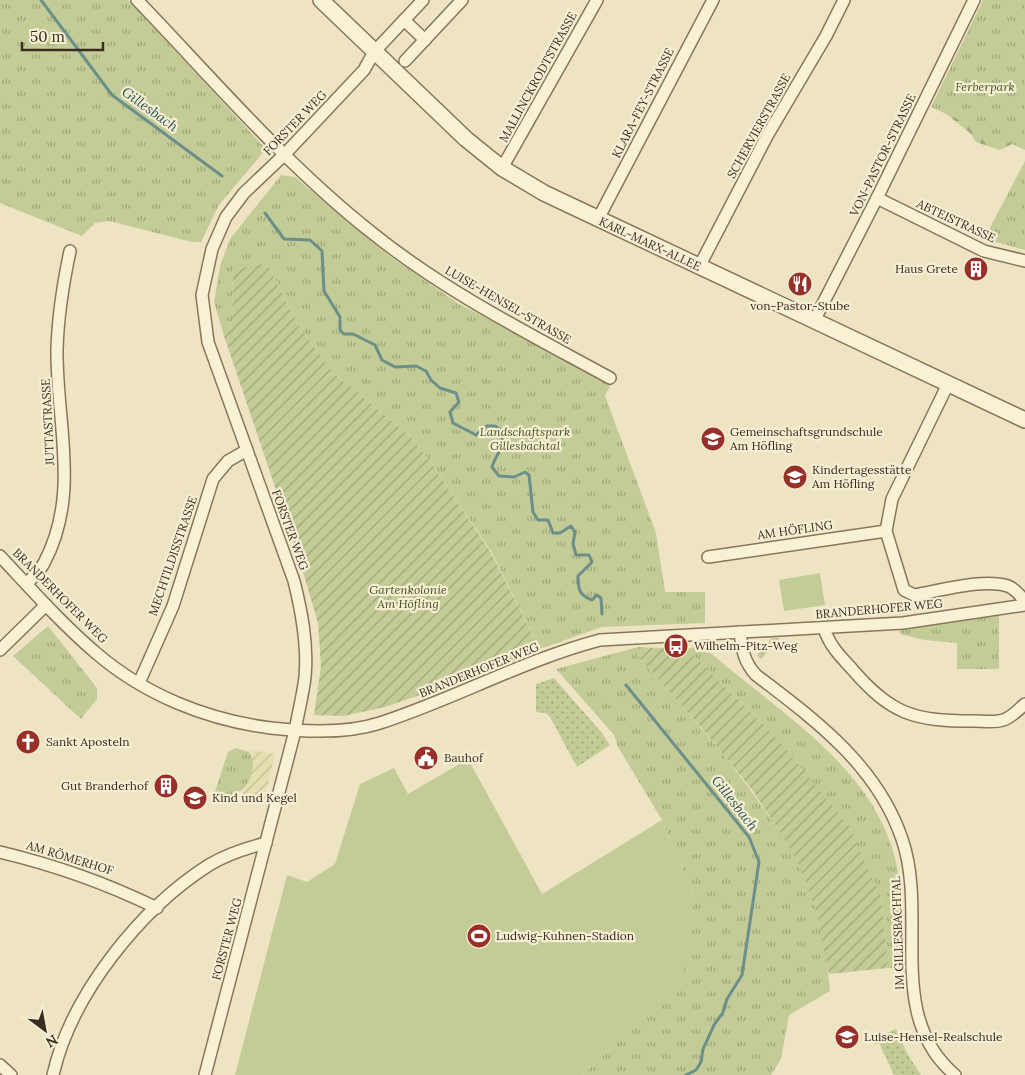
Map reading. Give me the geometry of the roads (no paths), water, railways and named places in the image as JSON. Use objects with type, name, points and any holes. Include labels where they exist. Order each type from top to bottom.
[{"type":"street","name":"LUISE-HENSEL-STRASSE","points":[[137,0],[284,155],[371,232],[452,291],[610,378]]},
{"type":"street","name":"KARL-MARX-ALLEE","points":[[321,0],[466,139],[502,168],[544,193],[1025,420]]},
{"type":"street","name":"FORSTER WEG","points":[[205,1075],[295,731],[305,677],[305,645],[302,614],[294,581],[208,342],[202,295],[212,249],[226,217],[244,193],[284,155],[364,70],[374,52],[423,0]]},
{"type":"street","points":[[405,61],[462,0]]},
{"type":"street","name":"MALLINCKRODTSTRASSE","points":[[502,168],[597,0]]},
{"type":"street","name":"KLARA-FEY-STRASSE","points":[[598,219],[713,0]]},
{"type":"street","name":"SCHERVIERSTRASSE","points":[[699,267],[767,136],[826,36],[844,0]]},
{"type":"street","name":"VON-PASTOR-STRASSE","points":[[814,321],[877,198],[974,0]]},
{"type":"street","points":[[404,20],[425,40]]},
{"type":"street","name":"ABTEISTRASSE","points":[[877,198],[984,251],[1025,261]]},
{"type":"street","name":"JUTTASTRASSE","points":[[27,584],[43,564],[62,510],[65,476],[57,351],[60,298],[70,251]]},
{"type":"street","points":[[886,531],[892,499],[948,384]]},
{"type":"street","name":"MECHTILDISSTRASSE","points":[[139,683],[173,606],[214,479],[228,462],[247,450]]},
{"type":"street","name":"BRANDERHOFER WEG","points":[[0,556],[46,605],[97,654],[171,702],[242,724],[295,731],[355,728],[378,724],[555,655],[600,640],[903,623],[1025,604],[1020,594],[1009,586],[980,584],[914,595],[904,590],[886,531]]},
{"type":"street","name":"AM HÖFLING","points":[[708,556],[886,531]]},
{"type":"street","points":[[0,650],[46,605]]},
{"type":"street","points":[[824,628],[827,639],[869,689],[894,708],[907,714],[931,719],[1004,720],[1025,704]]},
{"type":"street","name":"IM GILLESBACHTAL","points":[[740,632],[743,658],[748,667],[820,723],[843,746],[868,776],[891,813],[902,839],[910,866],[914,1002],[927,1042],[939,1060],[955,1075]]},
{"type":"street","points":[[53,1075],[59,1049],[90,988],[120,948],[156,908],[184,883],[211,864],[239,850],[266,844]]},
{"type":"street","name":"AM RÖMERHOF","points":[[0,852],[80,874],[112,886],[156,908]]},
{"type":"street","points":[[0,1065],[11,1075]]},
{"type":"waterway","name":"Gillesbach","points":[[41,0],[112,95],[222,176]]},
{"type":"waterway","name":"Gillesbach","points":[[265,213],[284,239],[310,240],[322,251],[324,291],[340,317],[340,330],[344,334],[353,334],[375,345],[382,360],[395,367],[416,366],[426,371],[431,380],[440,388],[456,393],[459,402],[450,412],[453,423],[476,435],[487,426],[495,426],[501,430],[502,446],[492,467],[499,476],[514,477],[525,472],[529,475],[533,512],[538,520],[548,520],[553,533],[560,533],[571,526],[575,532],[573,544],[576,555],[589,555],[592,562],[578,576],[579,588],[582,594],[592,600],[597,595],[601,598],[602,614]]},
{"type":"waterway","name":"Gillesbach","points":[[626,685],[749,837],[759,862],[742,975],[727,999],[722,1015]]},
{"type":"waterway","name":"Gillesbach","points":[[686,1075],[696,1070],[701,1062],[703,1049],[714,1025],[721,1015]]},
{"type":"place","name":"Haus Grete","points":[[976,269]]},
{"type":"place","name":"von-Pastor-Stube","points":[[800,284]]},
{"type":"place","name":"Gemeinschaftsgrundschule Am Höfling","points":[[713,439]]},
{"type":"place","name":"Kindertagesstätte Am Höfling","points":[[795,477]]},
{"type":"place","name":"Wilhelm-Pitz-Weg","points":[[676,646]]},
{"type":"place","name":"Sankt Aposteln","points":[[28,742]]},
{"type":"place","name":"Bauhof","points":[[426,758]]},
{"type":"place","name":"Gut Branderhof","points":[[166,786]]},
{"type":"place","name":"Kind und Kegel","points":[[195,798]]},
{"type":"place","name":"Ludwig-Kuhnen-Stadion","points":[[479,936]]},
{"type":"place","name":"Luise-Hensel-Realschule","points":[[847,1037]]},
{"type":"park label","name":"Ferberpark","points":[[985,87]]},
{"type":"park label","name":"Landschaftspark Gillesbachtal","points":[[525,439]]},
{"type":"park label","name":"Gartenkolonie Am Höfling","points":[[408,597]]}]
